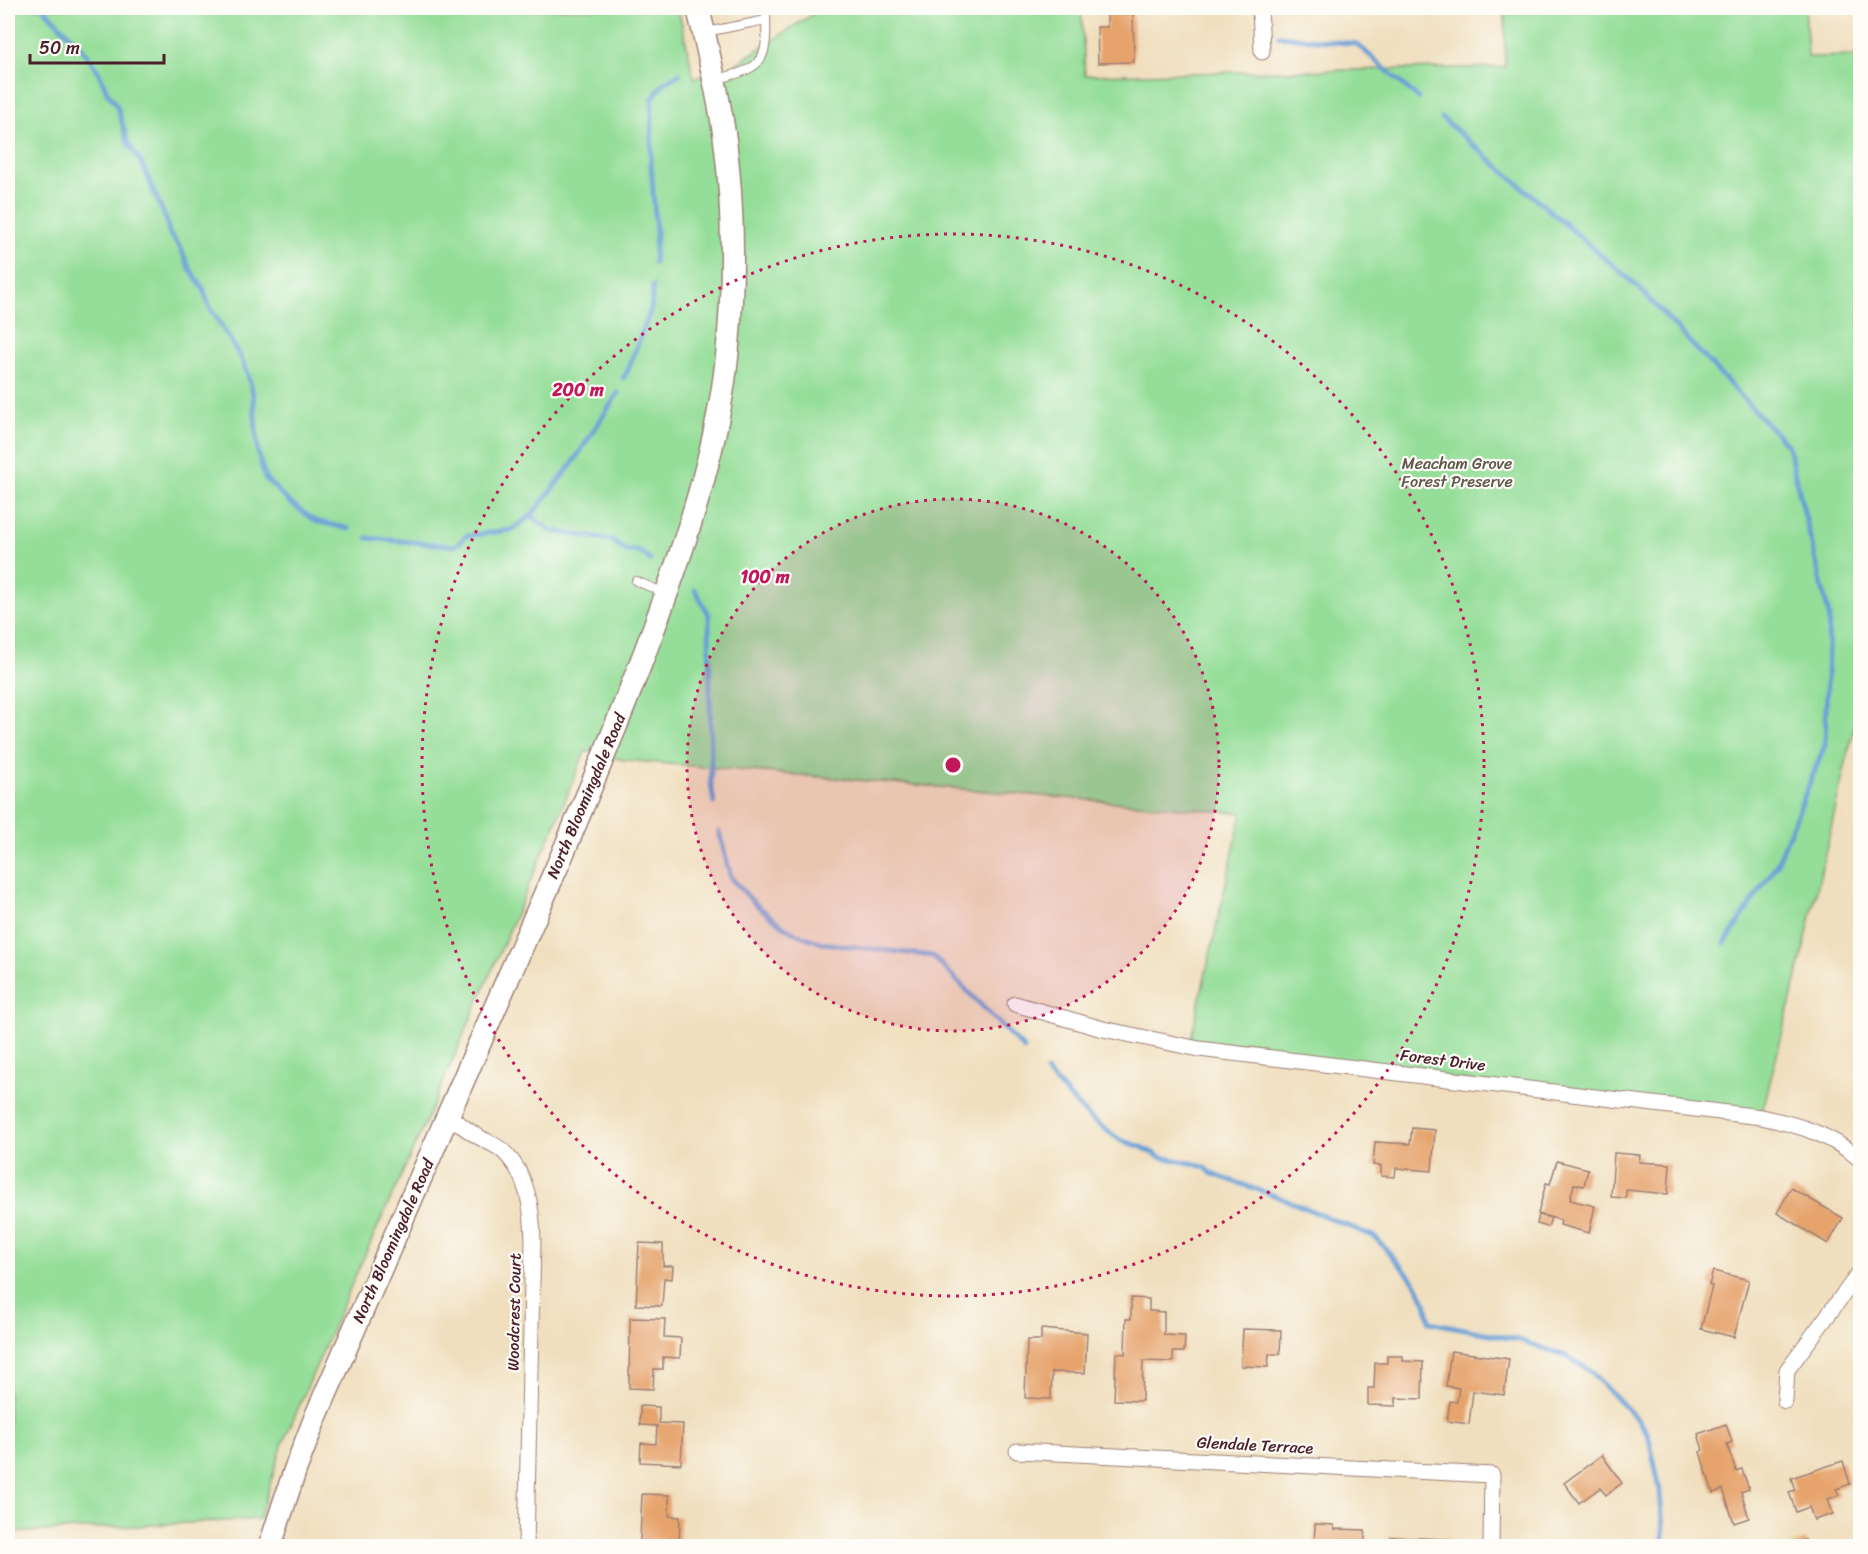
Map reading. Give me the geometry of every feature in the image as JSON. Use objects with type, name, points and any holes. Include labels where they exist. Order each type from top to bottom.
[{"type":"main road","name":"North Bloomingdale Road","points":[[270,1546],[294,1470],[316,1416],[597,774],[684,546],[705,474],[727,358],[731,292],[731,212],[725,138],[715,79],[698,8]]},
{"type":"street","points":[[1260,8],[1262,52]]},
{"type":"street","name":"Forest Drive","points":[[1015,1004],[1103,1029],[1199,1049],[1761,1117],[1802,1126],[1840,1143],[1860,1159]]},
{"type":"street","name":"Woodcrest Court","points":[[448,1115],[478,1137],[502,1150],[516,1167],[526,1185],[532,1214],[526,1546]]},
{"type":"street","points":[[1785,1401],[1787,1370],[1860,1272]]},
{"type":"street","name":"Glendale Terrace","points":[[1017,1452],[1492,1475],[1491,1546]]},
{"type":"lane","points":[[715,79],[736,75],[756,66],[765,51],[766,8]]},
{"type":"lane","points":[[704,33],[766,20]]},
{"type":"lane","points":[[636,581],[666,594]]},
{"type":"green space","name":"Meacham Grove Forest Preserve","points":[[8,8],[678,8],[694,78],[730,68],[822,8],[1081,8],[1085,75],[1505,67],[1505,8],[1805,8],[1808,57],[1860,56],[1860,701],[1799,968],[1761,1117],[1189,1047],[1242,813],[624,760],[585,751],[427,1119],[283,1443],[259,1519],[8,1533]]},
{"type":"building","points":[[1107,9],[1133,9],[1134,62],[1098,63],[1097,27],[1107,27]]},
{"type":"building","points":[[1412,1128],[1435,1130],[1432,1171],[1396,1168],[1395,1177],[1381,1176],[1381,1166],[1373,1165],[1375,1142],[1410,1144]]},
{"type":"building","points":[[1614,1153],[1640,1155],[1639,1162],[1670,1164],[1668,1194],[1626,1190],[1626,1198],[1611,1197]]},
{"type":"building","points":[[1557,1161],[1588,1169],[1584,1186],[1574,1184],[1570,1200],[1595,1206],[1589,1233],[1560,1225],[1561,1220],[1538,1214],[1546,1183],[1550,1184]]},
{"type":"building","points":[[1791,1188],[1843,1218],[1828,1244],[1777,1213]]},
{"type":"building","points":[[1539,1215],[1551,1218],[1548,1227],[1537,1224]]},
{"type":"building","points":[[639,1243],[663,1244],[663,1266],[673,1266],[672,1279],[664,1278],[662,1306],[636,1305]]},
{"type":"building","points":[[1713,1271],[1749,1280],[1734,1337],[1701,1329],[1712,1286],[1709,1285]]},
{"type":"building","points":[[1131,1298],[1149,1299],[1149,1311],[1164,1312],[1164,1335],[1185,1336],[1184,1352],[1173,1352],[1173,1362],[1143,1361],[1142,1401],[1114,1400],[1116,1353],[1125,1354],[1126,1319],[1131,1319]]},
{"type":"building","points":[[630,1318],[665,1319],[664,1337],[681,1338],[680,1358],[663,1357],[663,1369],[654,1369],[653,1389],[629,1388]]},
{"type":"building","points":[[1041,1329],[1087,1333],[1085,1373],[1052,1372],[1051,1399],[1025,1398],[1027,1340],[1041,1340]]},
{"type":"building","points":[[1243,1329],[1281,1330],[1280,1354],[1269,1354],[1268,1367],[1241,1366]]},
{"type":"building","points":[[1451,1351],[1509,1359],[1504,1395],[1473,1391],[1469,1424],[1447,1421],[1450,1401],[1457,1402],[1459,1388],[1446,1386]]},
{"type":"building","points":[[1387,1356],[1403,1356],[1403,1361],[1423,1362],[1422,1399],[1396,1398],[1396,1406],[1368,1405],[1368,1388],[1374,1388],[1375,1363],[1387,1363]]},
{"type":"building","points":[[640,1406],[659,1407],[659,1423],[683,1424],[681,1464],[640,1462],[641,1443],[656,1444],[657,1426],[640,1425]]},
{"type":"building","points":[[1726,1424],[1732,1442],[1727,1444],[1736,1471],[1742,1469],[1749,1489],[1741,1492],[1749,1518],[1734,1523],[1723,1489],[1713,1493],[1700,1452],[1703,1450],[1698,1434]]},
{"type":"building","points":[[1602,1455],[1622,1483],[1606,1495],[1600,1488],[1579,1503],[1564,1483]]},
{"type":"building","points":[[1843,1461],[1850,1484],[1836,1489],[1839,1495],[1828,1499],[1833,1514],[1814,1520],[1809,1507],[1796,1512],[1789,1492],[1795,1490],[1791,1478]]},
{"type":"building","points":[[642,1494],[669,1495],[669,1516],[680,1517],[679,1543],[640,1541]]},
{"type":"building","points":[[1315,1524],[1334,1525],[1334,1529],[1365,1530],[1365,1541],[1360,1541],[1360,1546],[1314,1546]]},
{"type":"building","points":[[1391,1537],[1448,1539],[1448,1546],[1391,1546]]},
{"type":"building","points":[[1805,1540],[1808,1546],[1789,1546]]},
{"type":"waterway","points":[[43,8],[81,47],[99,73],[107,92],[117,106],[128,143],[142,164],[167,222],[169,233],[180,247],[190,269],[204,290],[208,304],[241,358],[253,394],[258,453],[265,478],[289,502],[315,521],[349,529]]},
{"type":"waterway","points":[[1279,36],[1357,44],[1418,98]]},
{"type":"waterway","points":[[654,263],[656,232],[651,164],[652,99],[664,83],[679,74]]},
{"type":"waterway","points":[[1442,118],[1637,286],[1788,446],[1829,615],[1825,745],[1777,864],[1725,943]]},
{"type":"waterway","points":[[623,378],[651,309],[653,286]]},
{"type":"waterway","points":[[367,538],[456,546],[466,536],[511,530],[531,516],[572,464],[618,393]]},
{"type":"waterway","points":[[531,516],[551,531],[612,540],[626,551],[640,551],[650,560]]},
{"type":"waterway","points":[[695,590],[709,615],[711,784],[714,803]]},
{"type":"waterway","points":[[719,832],[731,878],[754,903],[792,932],[822,943],[933,956],[1024,1049]]},
{"type":"waterway","points":[[1046,1072],[1090,1118],[1120,1140],[1142,1147],[1160,1157],[1196,1164],[1206,1168],[1212,1174],[1276,1196],[1375,1237],[1414,1281],[1426,1303],[1430,1322],[1519,1340],[1564,1355],[1589,1370],[1638,1420],[1648,1434],[1660,1489],[1664,1546]]}]
